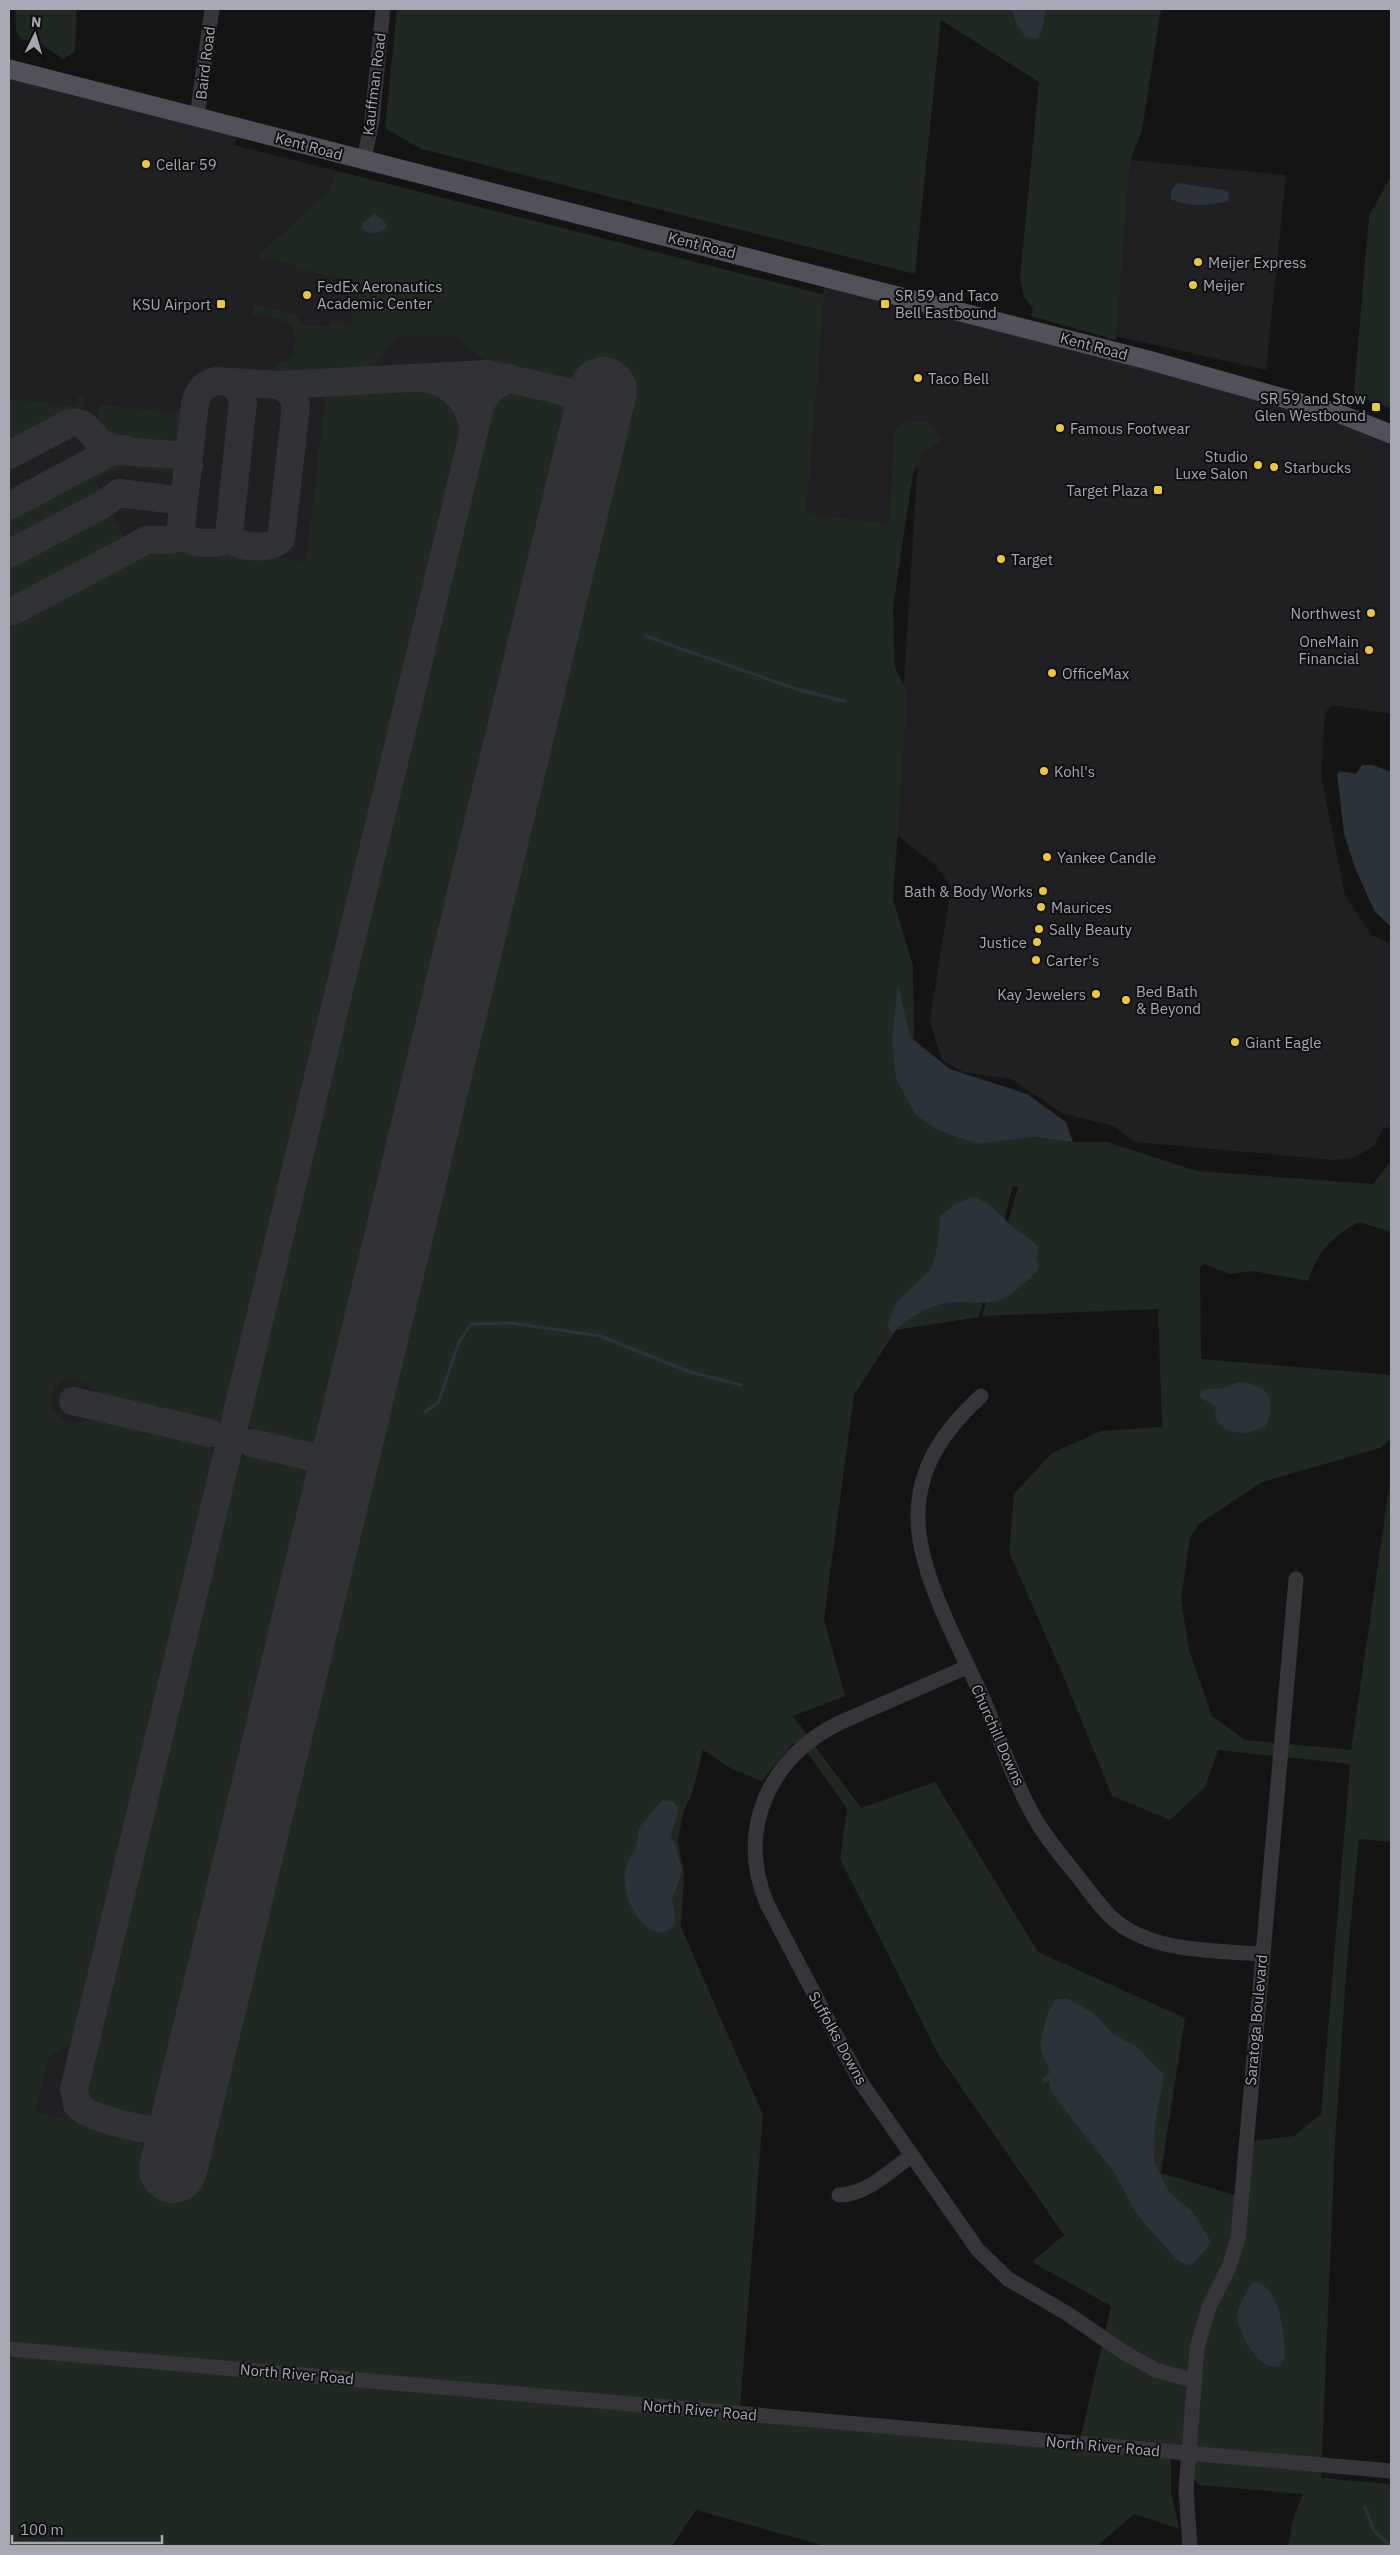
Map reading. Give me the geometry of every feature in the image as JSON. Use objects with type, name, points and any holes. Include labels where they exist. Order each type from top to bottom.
[{"type":"main road","name":"Kent Road","points":[[9,69],[1148,360],[1340,414],[1391,434]]},
{"type":"street","name":"Baird Road","points":[[197,117],[212,9]]},
{"type":"street","name":"Kauffman Road","points":[[364,160],[372,120],[383,9]]},
{"type":"street","name":"Churchill Downs","points":[[981,1396],[946,1431],[935,1451],[922,1489],[918,1517],[922,1555],[967,1667],[1040,1827],[1114,1919],[1136,1934],[1171,1945],[1261,1954]]},
{"type":"street","name":"Saratoga Boulevard","points":[[1190,2546],[1186,2510],[1193,2380],[1202,2328],[1209,2307],[1229,2267],[1238,2238],[1261,1954],[1296,1579]]},
{"type":"street","name":"Suffolks Downs","points":[[967,1667],[839,1723],[804,1744],[782,1767],[772,1783],[763,1804],[756,1834],[757,1871],[767,1904],[860,2081],[978,2250],[1000,2273],[1068,2314],[1142,2364],[1158,2371],[1193,2380]]},
{"type":"street","points":[[839,2195],[853,2195],[911,2156]]},
{"type":"street","name":"North River Road","points":[[9,2349],[1391,2470]]},
{"type":"shaded area","points":[[15,9],[77,9],[75,52],[63,59],[40,43],[21,39],[16,30]]},
{"type":"shaded area","points":[[397,9],[1161,9],[1142,130],[1130,161],[1116,340],[1031,316],[1033,309],[1024,297],[1020,278],[1039,82],[941,20],[915,274],[421,149],[385,128]]},
{"type":"shaded area","points":[[1012,9],[1045,9],[1043,28],[1038,39],[1026,38],[1016,23]]},
{"type":"shaded area","points":[[9,69],[239,127],[234,145],[823,294],[824,279],[1391,437],[1391,714],[1332,705],[1325,713],[1321,775],[1345,895],[1371,935],[1391,944],[1391,1127],[1383,1128],[1375,1145],[1354,1158],[1335,1160],[1135,1142],[1113,1126],[1064,1114],[1011,1079],[963,1072],[941,1059],[930,1020],[951,887],[936,866],[898,836],[896,811],[920,426],[894,431],[889,524],[531,1989],[511,2189],[505,2289],[9,2344]]},
{"type":"shaded area","points":[[1130,160],[1286,175],[1266,370],[1116,336]]},
{"type":"shaded area","points":[[337,171],[824,295],[806,514],[889,524],[894,431],[906,420],[930,423],[942,440],[925,451],[913,473],[893,608],[895,668],[904,685],[907,699],[893,899],[913,966],[914,1036],[896,1079],[978,1144],[1033,1137],[1073,1142],[1107,1142],[1197,1171],[1373,1184],[1391,1161],[1391,1232],[1359,1222],[1341,1233],[1327,1246],[1316,1261],[1308,1281],[1253,1271],[1229,1274],[1205,1264],[1200,1266],[1201,1359],[1391,1375],[1391,1439],[1380,1448],[1262,1482],[1199,1524],[1190,1538],[1181,1599],[1189,1650],[1212,1716],[1245,1740],[1351,1750],[1391,1475],[1391,1842],[1359,1839],[1347,1961],[1335,2143],[1321,2478],[1391,2484],[1391,2546],[1288,2546],[1293,2519],[1303,2494],[1199,2485],[1182,2462],[1171,2458],[1171,2491],[1179,2529],[1134,2514],[1097,2546],[825,2546],[696,2510],[672,2546],[9,2546],[9,2355],[1078,2449],[1111,2306],[1032,2262],[1064,2235],[938,2054],[840,1859],[847,1809],[808,1753],[793,1743],[762,1781],[732,1769],[703,1750],[692,1794],[683,1813],[678,1841],[684,1874],[681,1927],[763,2115],[740,2409],[9,2344],[9,613],[12,618],[145,548],[254,554],[306,562],[326,393],[420,388],[430,390],[448,399],[460,417],[463,430],[461,445],[229,1409],[218,1420],[202,1422],[102,1399],[88,1383],[76,1379],[65,1380],[55,1387],[51,1399],[52,1410],[64,1422],[76,1424],[102,1418],[194,1439],[209,1446],[216,1460],[77,2039],[48,2058],[36,2112],[164,2144],[159,2165],[187,2172],[616,395],[488,363],[453,335],[398,337],[368,371],[274,376],[275,364],[289,360],[295,346],[295,337],[290,325],[285,321],[273,317],[252,315],[255,305],[296,315],[304,325],[329,327],[331,321],[350,325],[361,284],[295,268],[296,265],[266,258],[265,261],[258,259],[259,255],[329,191]],"holes":[[[1013,1186],[1018,1187],[982,1316],[1158,1309],[1162,1427],[1101,1431],[1052,1453],[1014,1494],[1009,1552],[1066,1682],[1112,1796],[1170,1820],[1205,1787],[1218,1750],[1350,1764],[1321,2114],[1294,2136],[1254,2141],[1248,2199],[1161,2173],[1185,2018],[1038,1952],[935,1782],[861,1808],[793,1716],[845,1696],[824,1619],[854,1395],[896,1330],[979,1317]]]},
{"type":"shaded area","points":[[1391,176],[1391,408],[1357,396],[1354,392],[1369,216]]},
{"type":"shaded area","points":[[1177,183],[1224,190],[1228,192],[1229,201],[1199,205],[1177,202],[1171,199],[1171,191]]},
{"type":"shaded area","points":[[374,214],[385,222],[387,228],[373,234],[363,230],[362,224]]},
{"type":"shaded area","points":[[509,388],[570,404],[577,413],[578,428],[335,1436],[326,1444],[315,1448],[294,1445],[257,1433],[250,1424],[247,1413],[489,408],[496,394]]},
{"type":"shaded area","points":[[78,395],[83,396],[85,407],[9,448],[9,399],[76,406]]},
{"type":"shaded area","points":[[99,406],[184,414],[181,443],[175,446],[136,443],[111,437],[102,430],[98,420]]},
{"type":"shaded area","points":[[113,458],[174,464],[178,466],[177,473],[120,467],[95,480],[105,499],[9,549],[9,512]]},
{"type":"shaded area","points":[[109,508],[128,545],[9,608],[9,559]]},
{"type":"shaded area","points":[[1362,765],[1373,765],[1391,772],[1391,927],[1375,912],[1355,868],[1344,833],[1337,774],[1340,771],[1356,774]]},
{"type":"shaded area","points":[[898,984],[910,1037],[950,1069],[1027,1094],[1066,1122],[1073,1142],[1033,1137],[978,1144],[935,1129],[915,1114],[896,1079],[892,1039]]},
{"type":"shaded area","points":[[973,1197],[987,1203],[1038,1247],[1036,1259],[1039,1266],[1036,1272],[1003,1299],[987,1303],[951,1302],[941,1304],[915,1315],[892,1333],[887,1326],[897,1302],[931,1269],[938,1245],[940,1216],[955,1204]]},
{"type":"shaded area","points":[[1239,1382],[1257,1386],[1268,1394],[1270,1400],[1271,1407],[1266,1425],[1251,1432],[1233,1432],[1225,1429],[1219,1424],[1216,1417],[1216,1407],[1200,1397],[1200,1393],[1206,1389],[1220,1389]]},
{"type":"shaded area","points":[[258,1454],[312,1468],[320,1479],[321,1494],[171,2114],[169,2120],[163,2124],[96,2107],[88,2098],[85,2084],[233,1472],[239,1459]]},
{"type":"shaded area","points":[[662,1800],[673,1801],[678,1809],[671,1837],[676,1847],[682,1871],[672,1900],[676,1922],[668,1931],[660,1933],[642,1922],[631,1906],[627,1896],[625,1877],[628,1862],[636,1847],[638,1829]]},
{"type":"shaded area","points":[[1057,1999],[1068,1999],[1093,2013],[1113,2034],[1137,2047],[1164,2075],[1155,2124],[1154,2162],[1169,2192],[1192,2211],[1211,2242],[1191,2265],[1184,2264],[1176,2259],[1136,2213],[1114,2172],[1057,2100],[1050,2089],[1050,2081],[1044,2083],[1042,2078],[1049,2074],[1049,2071],[1041,2051],[1041,2039],[1047,2016]]},
{"type":"shaded area","points":[[1256,2282],[1264,2286],[1271,2294],[1280,2315],[1285,2359],[1278,2367],[1264,2363],[1258,2358],[1247,2344],[1238,2321],[1238,2311],[1242,2301],[1252,2283]]},
{"type":"waterway","points":[[645,636],[796,689],[844,701]]},
{"type":"waterway","points":[[425,1412],[438,1403],[459,1342],[471,1324],[512,1323],[600,1336],[690,1372],[741,1385]]},
{"type":"waterway","points":[[1365,2507],[1374,2531],[1391,2546]]},
{"type":"taxiway","points":[[13,611],[147,540],[169,540],[180,535],[195,404],[202,389],[216,381],[279,385],[487,374],[563,391],[575,396],[586,411],[590,444]]},
{"type":"taxiway","points":[[424,378],[444,385],[459,397],[469,413],[473,434]]},
{"type":"taxiway","points":[[185,2120],[177,2130],[168,2131],[141,2128],[110,2121],[85,2111],[77,2105],[74,2089],[481,402],[493,386],[510,378]]},
{"type":"taxiway","points":[[181,530],[183,536],[187,539],[203,543],[221,542],[225,540],[229,533],[243,402],[238,389],[228,382]]},
{"type":"taxiway","points":[[229,533],[230,539],[248,546],[271,545],[281,539],[296,405],[290,392],[279,385]]},
{"type":"taxiway","points":[[9,455],[70,423],[76,423],[85,426],[98,441],[110,447],[119,450],[179,455],[184,457],[189,465]]},
{"type":"taxiway","points":[[9,506],[108,453],[125,449]]},
{"type":"taxiway","points":[[9,554],[100,506],[119,493],[175,500],[185,492]]},
{"type":"taxiway","points":[[73,1401],[210,1433]]},
{"type":"taxiway","points":[[252,1443],[312,1457],[336,1450],[351,1431]]},
{"type":"taxiway","points":[[312,1457],[319,1461],[329,1472],[334,1492],[332,1508]]},
{"type":"runway","points":[[173,2169],[603,391]]},
{"type":"place","name":"Cellar 59","points":[[146,164]]},
{"type":"place","name":"Meijer Express","points":[[1198,262]]},
{"type":"place","name":"Meijer","points":[[1193,285]]},
{"type":"place","name":"FedEx Aeronautics Academic Center","points":[[307,295]]},
{"type":"place","name":"KSU Airport","points":[[221,304]]},
{"type":"place","name":"SR 59 and Taco Bell Eastbound","points":[[885,304]]},
{"type":"place","name":"Taco Bell","points":[[918,378]]},
{"type":"place","name":"SR 59 and Stow Glen Westbound","points":[[1376,407]]},
{"type":"place","name":"Famous Footwear","points":[[1060,428]]},
{"type":"place","name":"Studio Luxe Salon","points":[[1258,465]]},
{"type":"place","name":"Starbucks","points":[[1274,467]]},
{"type":"place","name":"Target Plaza","points":[[1158,490]]},
{"type":"place","name":"Target","points":[[1001,559]]},
{"type":"place","name":"Northwest","points":[[1371,613]]},
{"type":"place","name":"OneMain Financial","points":[[1369,650]]},
{"type":"place","name":"OfficeMax","points":[[1052,673]]},
{"type":"place","name":"Kohl's","points":[[1044,771]]},
{"type":"place","name":"Yankee Candle","points":[[1047,857]]},
{"type":"place","name":"Bath & Body Works","points":[[1043,891]]},
{"type":"place","name":"Maurices","points":[[1041,907]]},
{"type":"place","name":"Sally Beauty","points":[[1039,929]]},
{"type":"place","name":"Justice","points":[[1037,942]]},
{"type":"place","name":"Carter's","points":[[1036,960]]},
{"type":"place","name":"Kay Jewelers","points":[[1096,994]]},
{"type":"place","name":"Bed Bath & Beyond","points":[[1126,1000]]},
{"type":"place","name":"Giant Eagle","points":[[1235,1042]]}]
